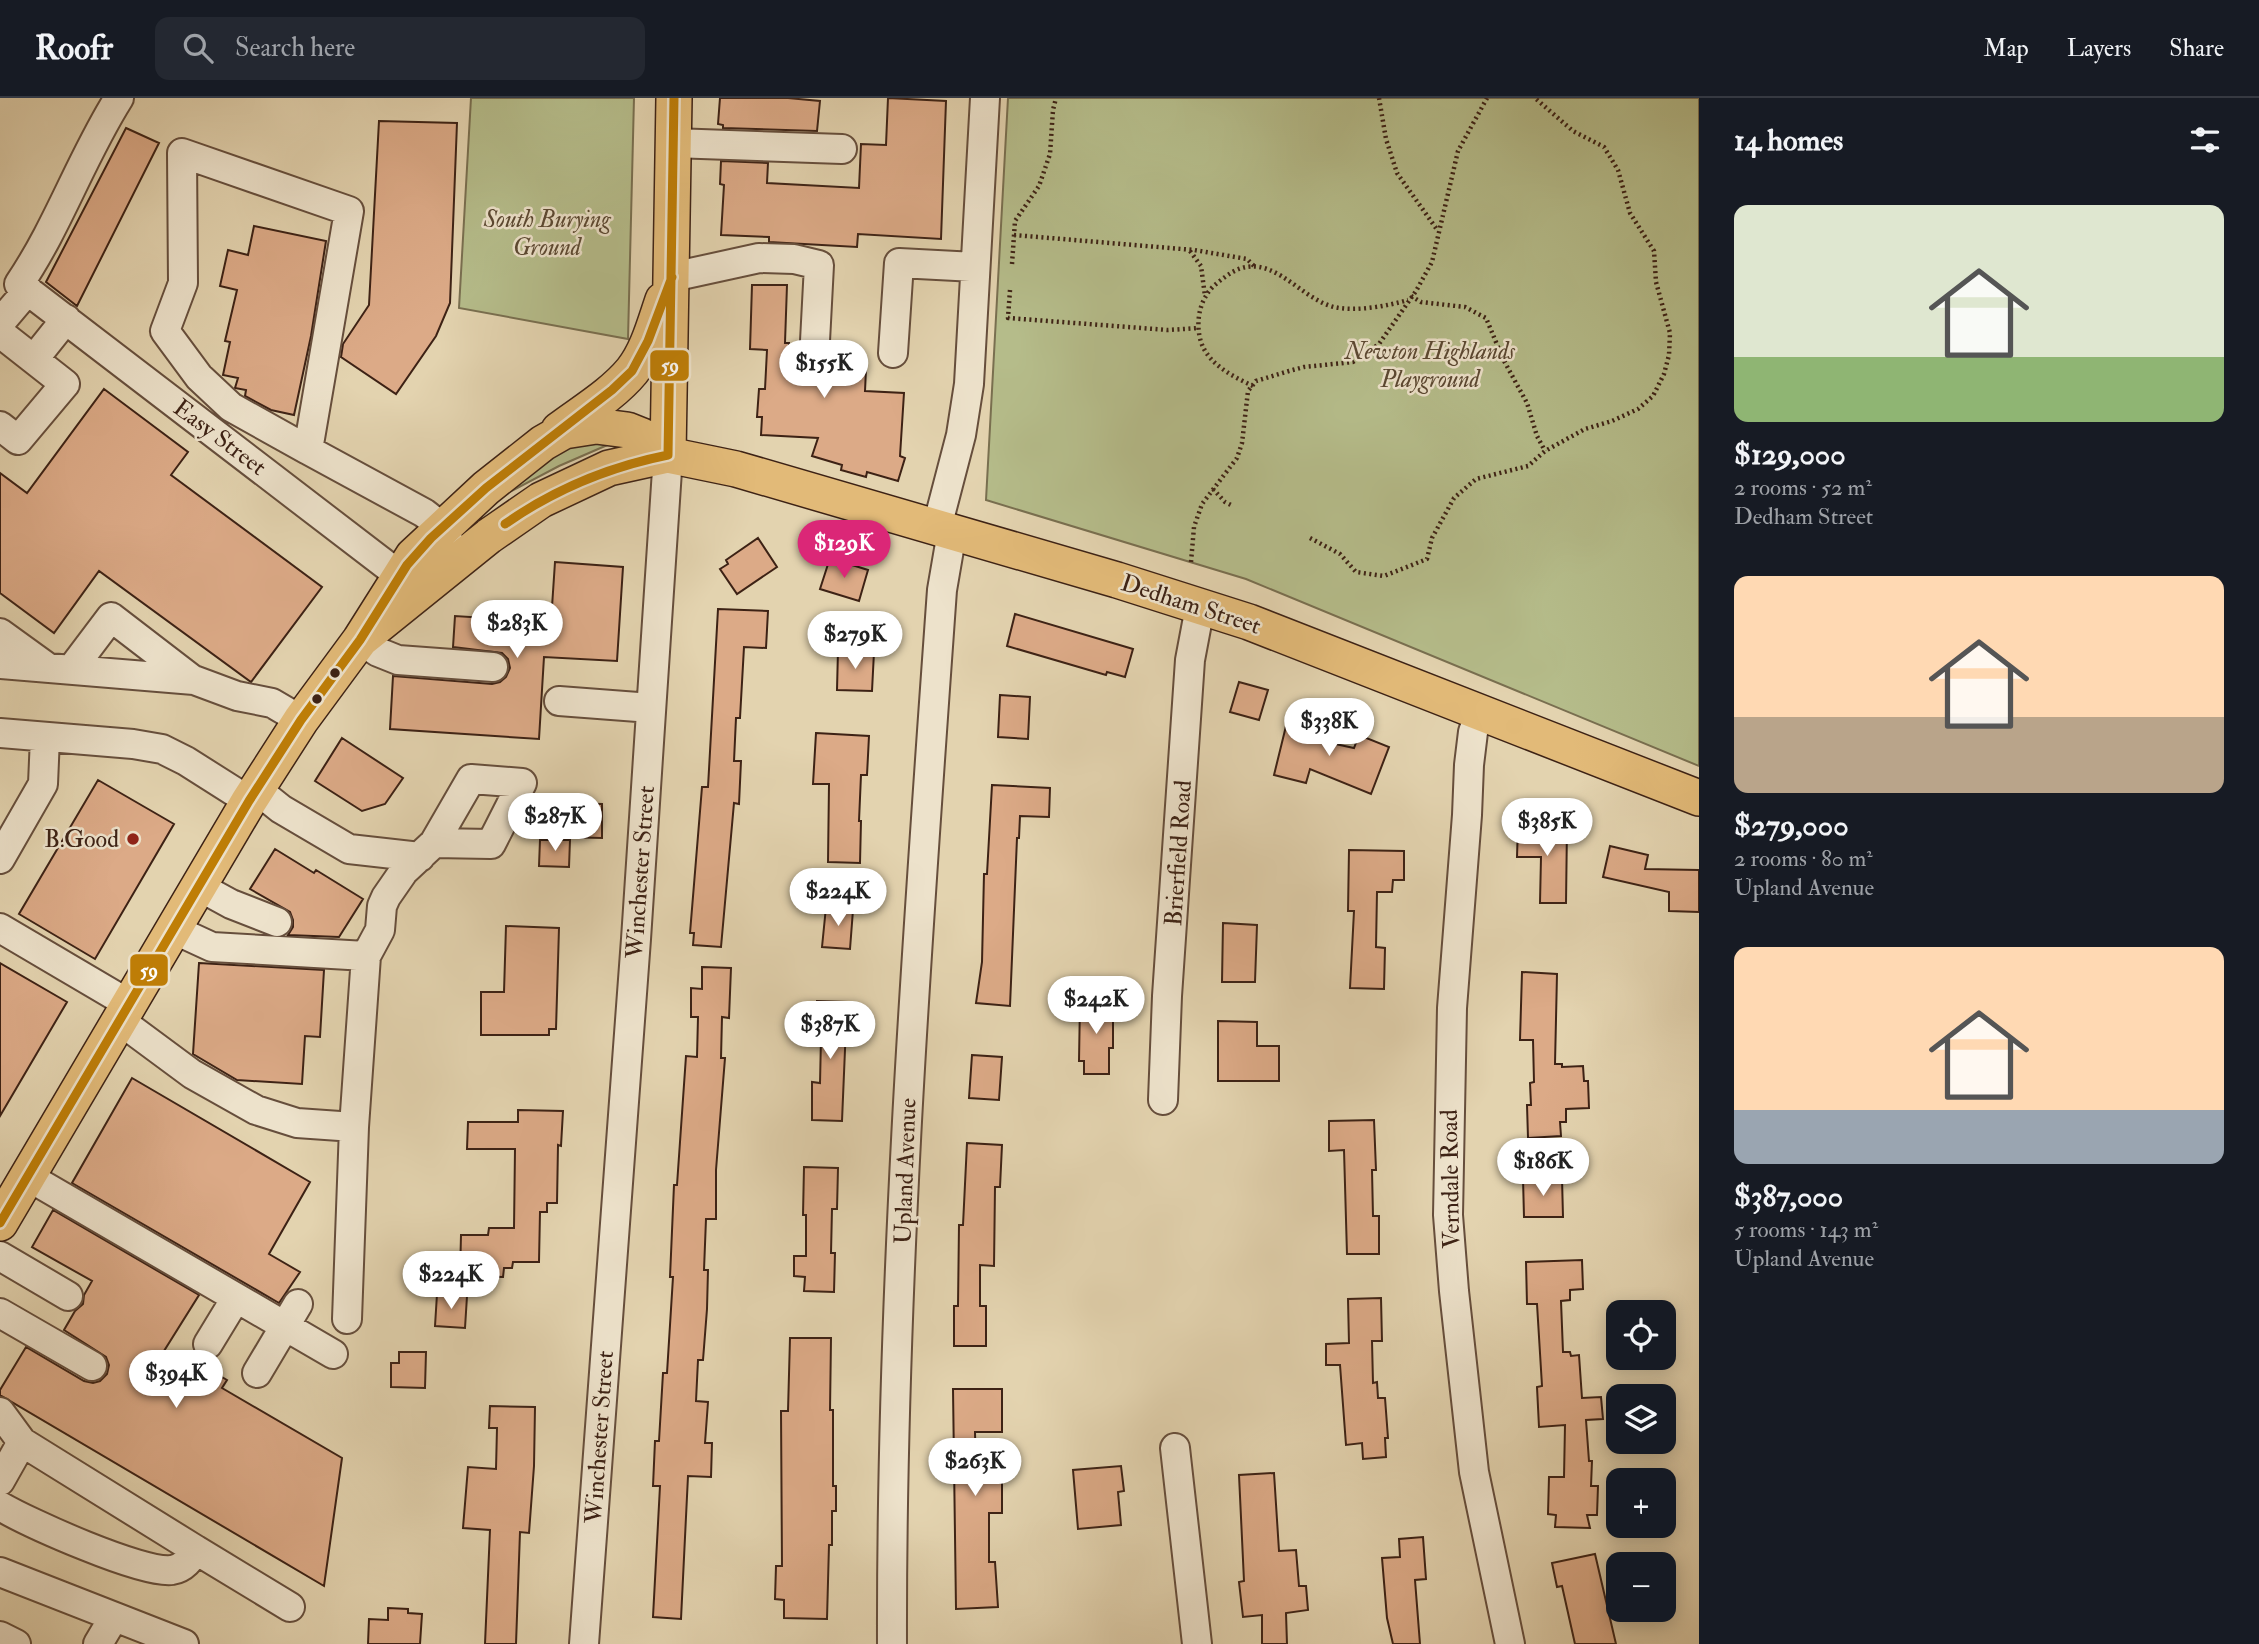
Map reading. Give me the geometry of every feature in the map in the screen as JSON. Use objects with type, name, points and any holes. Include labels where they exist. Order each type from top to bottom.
[{"type":"main road","name":"Winchester Street","points":[[668,455],[674,98]]},
{"type":"main road","points":[[411,583],[414,556],[440,530],[486,488],[612,390],[632,371],[648,341],[672,277]]},
{"type":"main road","points":[[543,443],[578,427],[614,427],[642,436],[668,455]]},
{"type":"main road","points":[[10,1199],[252,795],[301,720],[360,640],[411,583],[461,558],[517,515],[572,484],[620,465],[668,455]]},
{"type":"main road","name":"Dedham Street","points":[[668,455],[736,469],[945,529],[1281,633],[1699,798]]},
{"type":"street","points":[[0,323],[23,287],[119,98]]},
{"type":"street","name":"Upland Avenue","points":[[892,1644],[893,1471],[910,1034],[945,529],[965,412],[985,98]]},
{"type":"street","points":[[673,143],[842,149]]},
{"type":"street","points":[[309,450],[349,211],[182,153],[183,283],[166,331],[199,377],[230,407],[309,450],[418,509],[433,520],[461,558]]},
{"type":"street","points":[[672,277],[759,258],[793,259],[819,265],[815,341]]},
{"type":"street","points":[[893,353],[899,263],[975,267]]},
{"type":"street","name":"Easy Street","points":[[23,287],[411,583]]},
{"type":"street","points":[[34,359],[66,319]]},
{"type":"street","points":[[0,333],[65,384],[18,440],[0,426]]},
{"type":"street","name":"Winchester Street","points":[[584,1644],[668,455]]},
{"type":"street","name":"Brierfield Road","points":[[1163,1100],[1167,996],[1190,660],[1200,607]]},
{"type":"street","points":[[59,668],[111,617],[194,680]]},
{"type":"street","points":[[0,633],[59,668]]},
{"type":"street","points":[[360,640],[378,652],[398,660],[493,667]]},
{"type":"street","points":[[0,664],[194,680],[237,696],[272,703],[301,720]]},
{"type":"street","points":[[559,701],[651,708]]},
{"type":"street","name":"Verndale Road","points":[[1480,712],[1473,732],[1469,765],[1464,866],[1455,959],[1450,1052],[1448,1215],[1474,1472],[1510,1644]]},
{"type":"street","points":[[0,733],[133,744],[162,749],[281,809],[349,849],[427,850],[404,871],[386,897],[382,906],[380,930],[366,956],[354,1127],[347,1319]]},
{"type":"street","points":[[0,859],[43,784],[45,737]]},
{"type":"street","points":[[198,887],[231,904],[277,922]]},
{"type":"street","points":[[0,928],[124,1012],[192,1074],[256,1110],[297,1124],[354,1127]]},
{"type":"street","points":[[173,929],[212,947],[366,956]]},
{"type":"street","points":[[10,1199],[236,1298],[291,1315],[333,1354]]},
{"type":"street","points":[[0,1256],[68,1296]]},
{"type":"street","points":[[208,1344],[236,1298]]},
{"type":"street","points":[[0,1313],[92,1366]]},
{"type":"street","points":[[257,1373],[291,1315]]},
{"type":"street","points":[[0,1412],[22,1442],[290,1607]]},
{"type":"street","points":[[0,1480],[22,1442]]},
{"type":"street","points":[[1175,1448],[1197,1644]]},
{"type":"street","points":[[0,1507],[98,1551],[155,1569],[179,1568],[196,1550]]},
{"type":"street","points":[[2,1578],[184,1644]]},
{"type":"street","points":[[98,1644],[114,1617]]},
{"type":"street","points":[[0,1636],[16,1644]]},
{"type":"path","points":[[1012,264],[1015,221],[1039,186],[1049,153],[1056,98]]},
{"type":"path","points":[[1379,98],[1386,139],[1397,173],[1438,231]]},
{"type":"path","points":[[1191,562],[1194,527],[1202,504],[1237,458],[1242,443],[1248,391],[1256,381],[1304,367],[1353,362],[1379,345],[1432,262],[1458,150],[1487,98]]},
{"type":"path","points":[[1310,538],[1340,554],[1356,572],[1384,576],[1427,559],[1433,538],[1454,498],[1476,479],[1528,466],[1545,451],[1584,429],[1612,421],[1638,409],[1653,396],[1664,374],[1669,355],[1670,333],[1656,282],[1654,251],[1630,214],[1618,170],[1604,147],[1573,131],[1535,98]]},
{"type":"path","points":[[1014,235],[1189,250],[1247,260],[1254,266],[1275,272],[1335,307],[1372,307],[1410,298],[1421,302],[1465,307],[1486,318],[1503,359],[1527,403],[1536,436],[1545,451]]},
{"type":"path","points":[[1189,250],[1201,266],[1205,296],[1199,328],[1203,348],[1213,361],[1253,386]]},
{"type":"path","points":[[1205,296],[1234,270],[1254,266]]},
{"type":"path","points":[[1010,290],[1008,318],[1168,330],[1199,328]]},
{"type":"path","points":[[1213,489],[1225,502],[1233,506]]},
{"type":"green space","name":"South Burying Ground","points":[[471,98],[634,98],[628,339],[459,308]]},
{"type":"green space","name":"Newton Highlands Playground","points":[[1008,98],[1699,98],[1699,766],[1246,579],[986,500]]},
{"type":"green space","points":[[576,442],[612,443],[559,466],[502,496],[507,487]]},
{"type":"building","points":[[720,98],[820,101],[817,131],[723,128],[723,125],[718,124]]},
{"type":"building","points":[[888,98],[946,101],[941,239],[858,234],[857,247],[769,242],[769,237],[721,235],[724,185],[720,184],[721,161],[768,163],[767,183],[859,188],[861,144],[886,145]]},
{"type":"building","points":[[379,121],[457,123],[450,303],[436,336],[396,394],[341,357],[343,344],[369,305]]},
{"type":"building","points":[[126,128],[159,143],[77,306],[46,282]]},
{"type":"building","points":[[254,226],[326,241],[311,336],[294,415],[271,410],[245,396],[246,390],[235,388],[238,378],[223,375],[230,342],[225,341],[237,290],[220,286],[228,250],[248,255]]},
{"type":"building","points":[[752,285],[787,285],[785,343],[789,343],[789,365],[866,369],[865,391],[904,393],[900,456],[905,458],[898,481],[867,472],[866,477],[841,470],[842,465],[812,456],[818,438],[761,435],[762,417],[757,417],[759,389],[765,389],[767,350],[750,349]]},
{"type":"building","points":[[104,389],[188,452],[171,475],[322,587],[251,682],[99,571],[54,633],[0,593],[0,473],[27,493]]},
{"type":"building","points":[[758,538],[777,567],[737,594],[720,569],[728,564],[726,560]]},
{"type":"building","points":[[830,558],[868,570],[859,601],[820,589]]},
{"type":"building","points":[[555,562],[623,567],[617,661],[544,657],[539,739],[390,729],[393,676],[492,684],[506,677],[510,668],[508,659],[502,653],[453,647],[455,616],[551,622]]},
{"type":"building","points":[[718,609],[768,611],[766,648],[744,647],[740,718],[736,718],[734,761],[741,761],[739,804],[734,803],[721,947],[693,945],[694,933],[690,933],[702,787],[708,787]]},
{"type":"building","points":[[1015,614],[1133,649],[1125,677],[1107,672],[1106,675],[1007,646]]},
{"type":"building","points":[[838,650],[874,652],[872,691],[837,690]]},
{"type":"building","points":[[1239,682],[1268,690],[1259,720],[1230,712]]},
{"type":"building","points":[[1000,695],[1030,697],[1028,739],[998,737]]},
{"type":"building","points":[[1287,722],[1319,729],[1317,740],[1354,748],[1359,735],[1389,747],[1371,794],[1310,769],[1306,783],[1274,775]]},
{"type":"building","points":[[816,733],[869,736],[867,775],[861,775],[860,863],[828,862],[829,784],[813,784]]},
{"type":"building","points":[[342,738],[403,778],[385,804],[362,811],[315,781]]},
{"type":"building","points":[[98,780],[174,824],[95,959],[19,914]]},
{"type":"building","points":[[992,785],[1050,788],[1049,817],[1020,816],[1010,1006],[976,1003],[982,962],[984,874],[987,874]]},
{"type":"building","points":[[562,803],[602,804],[602,838],[561,837]]},
{"type":"building","points":[[1518,825],[1567,826],[1566,903],[1540,903],[1541,857],[1517,857]]},
{"type":"building","points":[[540,840],[570,840],[569,867],[539,866]]},
{"type":"building","points":[[1610,846],[1648,855],[1645,869],[1699,870],[1699,912],[1669,911],[1669,892],[1603,877]]},
{"type":"building","points":[[275,849],[363,899],[339,937],[288,935],[293,927],[290,912],[250,889]]},
{"type":"building","points":[[1349,850],[1404,851],[1404,880],[1393,880],[1392,892],[1377,892],[1376,947],[1385,948],[1384,989],[1350,988],[1354,911],[1348,911]]},
{"type":"building","points":[[826,907],[853,910],[850,949],[822,947]]},
{"type":"building","points":[[1223,923],[1257,925],[1255,982],[1222,982]]},
{"type":"building","points":[[506,926],[559,928],[556,1029],[549,1029],[549,1035],[481,1035],[481,992],[504,992]]},
{"type":"building","points":[[0,963],[67,1002],[0,1116]]},
{"type":"building","points":[[199,963],[324,970],[320,1037],[305,1036],[302,1084],[237,1080],[193,1054]]},
{"type":"building","points":[[702,967],[731,968],[729,1018],[722,1017],[721,1058],[725,1058],[716,1170],[716,1219],[706,1219],[704,1270],[708,1270],[707,1309],[703,1360],[698,1360],[696,1401],[708,1402],[705,1443],[712,1443],[711,1477],[688,1476],[681,1619],[653,1617],[660,1486],[653,1486],[663,1373],[667,1373],[673,1277],[670,1277],[674,1185],[677,1185],[686,1056],[697,1057],[698,1017],[691,1017],[691,988],[702,989]]},
{"type":"building","points":[[1522,972],[1557,974],[1555,1064],[1562,1064],[1562,1067],[1583,1066],[1584,1081],[1588,1081],[1589,1108],[1566,1109],[1566,1122],[1560,1122],[1561,1136],[1528,1138],[1527,1105],[1531,1105],[1530,1083],[1534,1082],[1533,1040],[1520,1040]]},
{"type":"building","points":[[817,1001],[847,1002],[842,1121],[812,1120],[812,1082],[820,1083],[821,1038],[816,1038]]},
{"type":"building","points":[[1080,1002],[1113,1002],[1113,1048],[1109,1048],[1109,1074],[1084,1074],[1084,1061],[1079,1061]]},
{"type":"building","points":[[1218,1021],[1257,1022],[1257,1046],[1279,1046],[1279,1081],[1218,1081]]},
{"type":"building","points":[[972,1055],[1002,1057],[999,1100],[969,1098]]},
{"type":"building","points":[[132,1078],[310,1182],[269,1254],[300,1272],[279,1303],[72,1183]]},
{"type":"building","points":[[518,1110],[563,1111],[561,1146],[558,1145],[557,1203],[547,1203],[547,1212],[540,1212],[539,1262],[513,1262],[512,1268],[504,1268],[503,1277],[460,1276],[461,1235],[488,1235],[489,1228],[514,1228],[515,1149],[467,1149],[468,1122],[518,1122]]},
{"type":"building","points":[[1374,1120],[1376,1170],[1372,1170],[1373,1216],[1379,1216],[1379,1254],[1347,1254],[1344,1150],[1329,1151],[1329,1121]]},
{"type":"building","points":[[967,1143],[1002,1145],[1000,1187],[995,1187],[994,1266],[980,1265],[980,1306],[986,1306],[986,1346],[954,1346],[954,1306],[958,1306],[959,1225],[963,1225]]},
{"type":"building","points":[[804,1167],[838,1168],[837,1209],[832,1209],[834,1292],[804,1291],[805,1277],[794,1276],[794,1256],[806,1256]]},
{"type":"building","points":[[1523,1178],[1562,1178],[1563,1217],[1524,1217]]},
{"type":"building","points":[[53,1210],[199,1295],[164,1351],[203,1375],[206,1368],[227,1380],[222,1388],[342,1458],[324,1586],[0,1395],[0,1390],[26,1347],[84,1381],[100,1381],[107,1374],[109,1365],[106,1357],[64,1330],[75,1311],[83,1304],[84,1295],[92,1281],[32,1247]]},
{"type":"building","points":[[1582,1260],[1583,1289],[1570,1290],[1570,1300],[1561,1301],[1563,1352],[1570,1352],[1571,1356],[1579,1355],[1582,1398],[1601,1397],[1603,1419],[1586,1420],[1589,1461],[1592,1461],[1591,1486],[1598,1486],[1597,1515],[1587,1515],[1590,1528],[1555,1527],[1556,1515],[1548,1514],[1549,1477],[1564,1477],[1565,1425],[1539,1427],[1537,1387],[1542,1386],[1537,1304],[1527,1304],[1526,1262]]},
{"type":"building","points":[[437,1294],[467,1296],[465,1328],[435,1326]]},
{"type":"building","points":[[1381,1298],[1382,1341],[1372,1341],[1373,1383],[1377,1382],[1378,1398],[1385,1398],[1388,1438],[1385,1438],[1386,1457],[1363,1459],[1362,1443],[1346,1445],[1340,1365],[1326,1365],[1326,1344],[1349,1343],[1348,1299]]},
{"type":"building","points":[[790,1338],[831,1338],[830,1410],[833,1410],[833,1486],[836,1486],[836,1511],[832,1511],[832,1545],[829,1545],[827,1619],[784,1618],[784,1600],[775,1599],[776,1566],[782,1566],[781,1411],[788,1411]]},
{"type":"building","points":[[399,1352],[426,1352],[425,1388],[391,1387],[391,1363],[399,1363]]},
{"type":"building","points":[[953,1389],[1002,1389],[1002,1432],[975,1432],[976,1473],[1002,1473],[1002,1513],[989,1513],[989,1562],[995,1562],[998,1607],[956,1609]]},
{"type":"building","points":[[490,1406],[535,1407],[529,1533],[520,1532],[516,1644],[485,1644],[490,1530],[463,1528],[468,1467],[496,1469],[497,1428],[489,1428]]},
{"type":"building","points":[[1121,1466],[1124,1491],[1118,1492],[1121,1525],[1078,1529],[1073,1470]]},
{"type":"building","points":[[1274,1473],[1279,1551],[1296,1550],[1299,1586],[1306,1586],[1308,1610],[1286,1613],[1287,1644],[1262,1644],[1262,1615],[1243,1617],[1239,1582],[1244,1581],[1239,1475]]},
{"type":"building","points":[[1423,1537],[1426,1579],[1415,1580],[1420,1644],[1393,1644],[1387,1618],[1382,1558],[1400,1557],[1399,1539]]},
{"type":"building","points":[[1595,1554],[1606,1601],[1606,1622],[1611,1622],[1616,1644],[1575,1644],[1562,1586],[1557,1587],[1552,1563]]},
{"type":"building","points":[[388,1608],[408,1609],[408,1613],[422,1614],[420,1644],[368,1644],[369,1619],[388,1620]]},
{"type":"transit line","name":"59","points":[[505,524],[543,500],[583,481],[624,466],[668,455],[674,98]]},
{"type":"transit line","name":"59","points":[[0,1223],[249,801],[301,720],[360,640],[407,565],[431,538],[486,488],[612,390],[632,371],[648,341],[672,277]]},
{"type":"place","name":"B.Good","points":[[133,839]]}]
